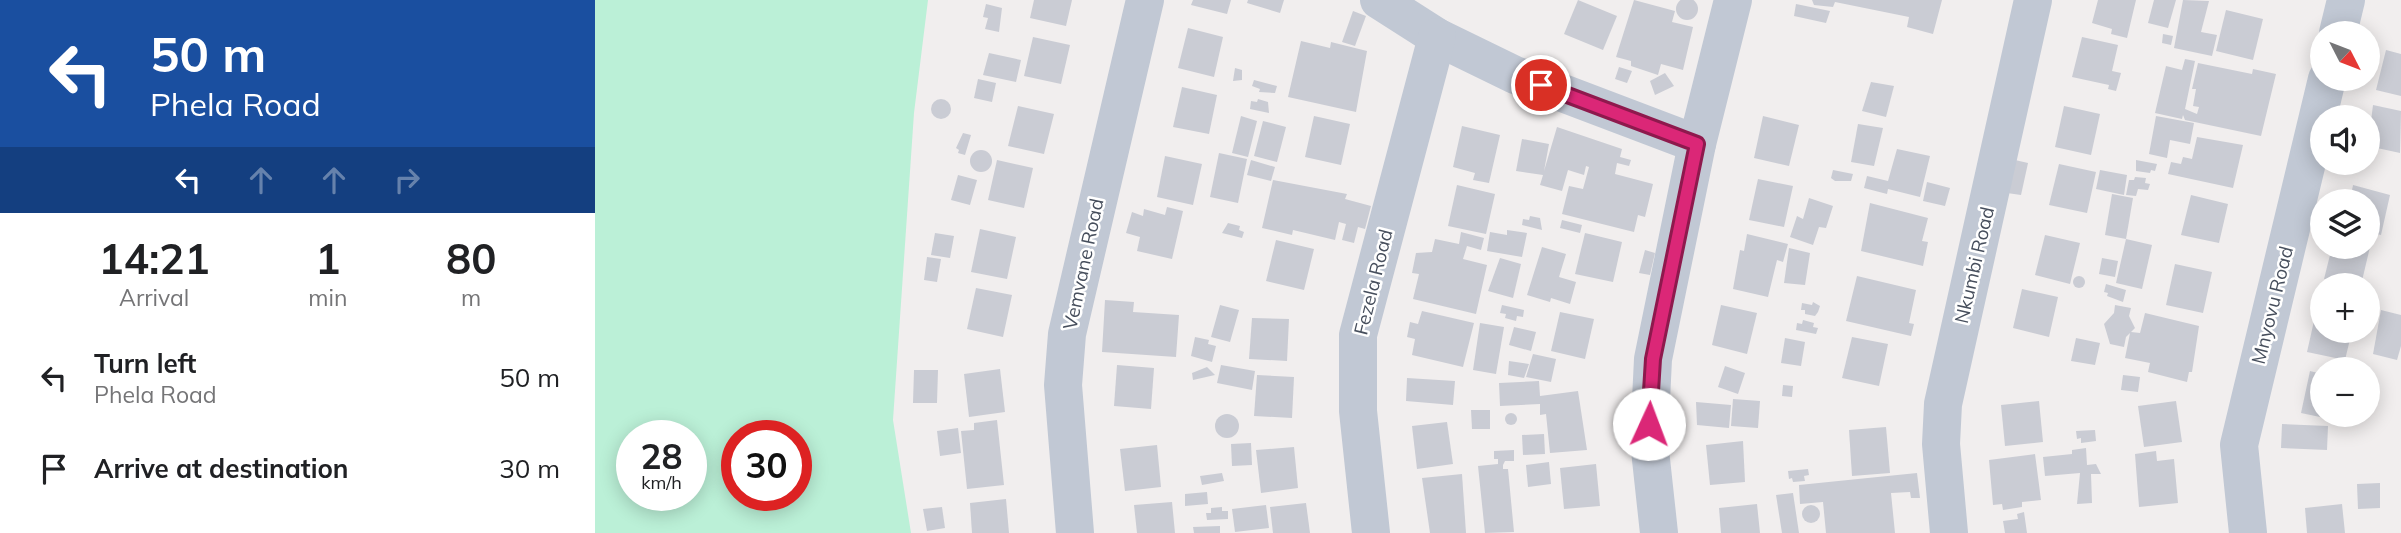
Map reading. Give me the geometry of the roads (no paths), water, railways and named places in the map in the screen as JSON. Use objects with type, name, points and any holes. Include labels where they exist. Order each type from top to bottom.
[{"type":"street","name":"Vemvane Road","points":[[1076,533],[1063,386],[1066,334],[1145,0]]},
{"type":"street","points":[[1379,0],[1437,37],[1515,75],[1697,144]]},
{"type":"street","points":[[1659,533],[1649,441],[1653,359],[1697,144],[1733,0]]},
{"type":"street","name":"Nkumbi Road","points":[[1949,533],[1941,444],[1943,404],[2033,0]]},
{"type":"street","points":[[2341,21],[2346,0]]},
{"type":"street","name":"Fezela Road","points":[[1371,533],[1358,411],[1358,335],[1437,37]]},
{"type":"street","name":"Mnyovu Road","points":[[2248,533],[2239,445],[2324,91]]}]
